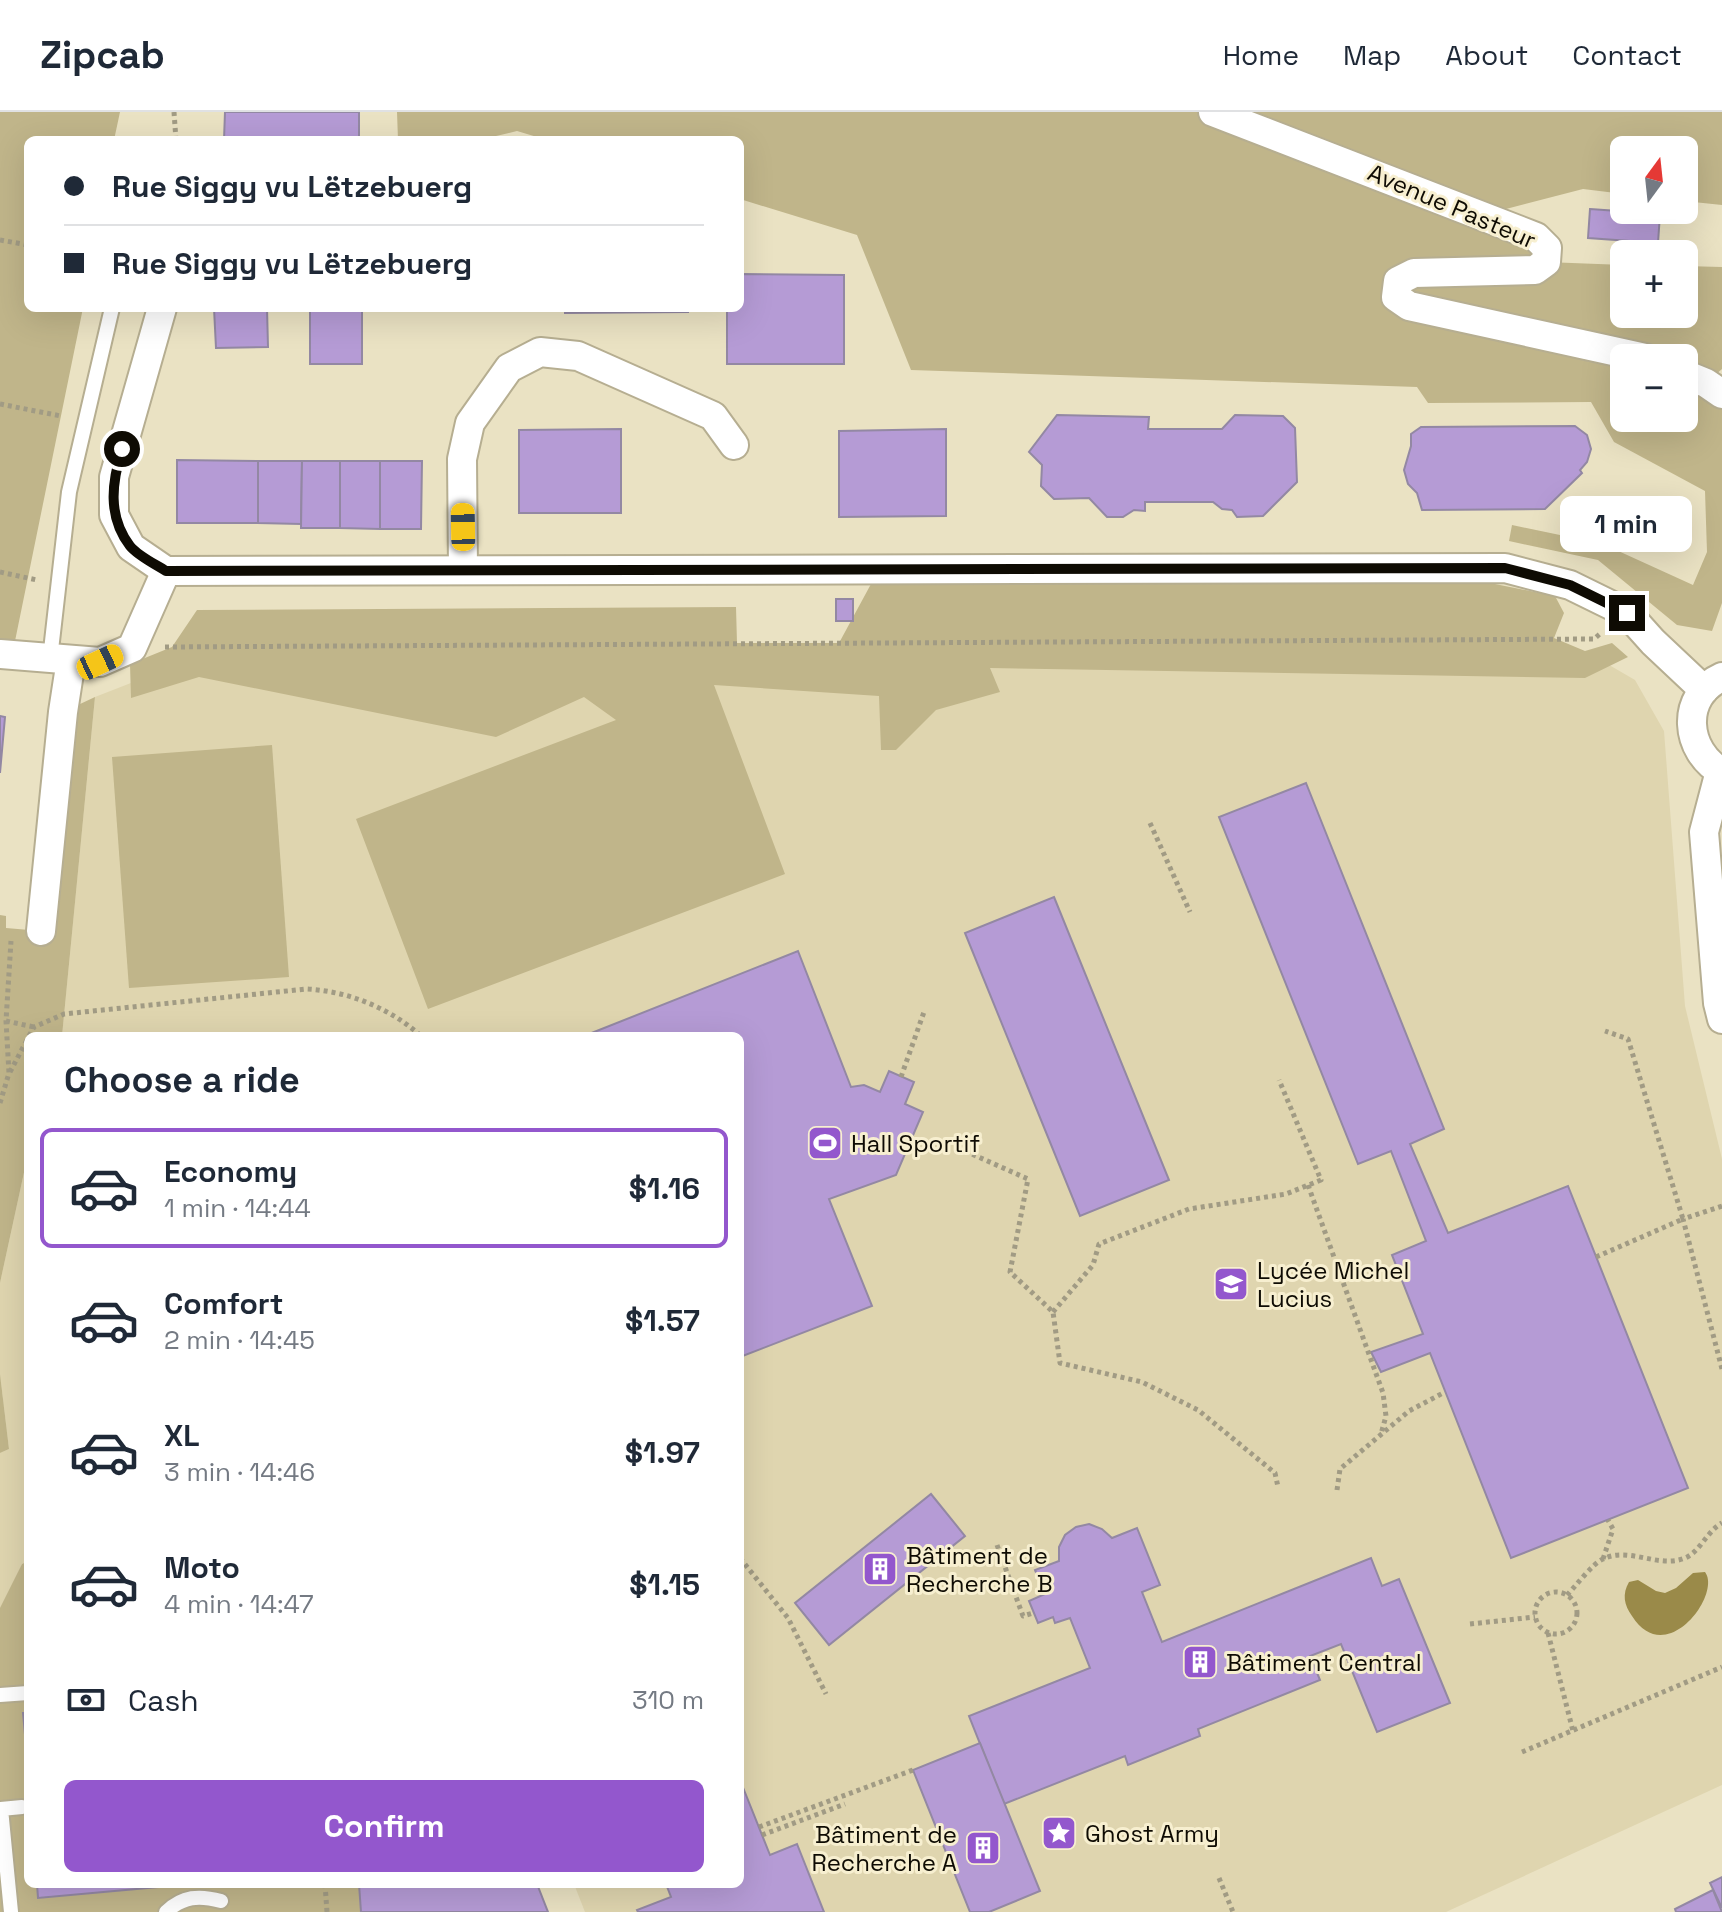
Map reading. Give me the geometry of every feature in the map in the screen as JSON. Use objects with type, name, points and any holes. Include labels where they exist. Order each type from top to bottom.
[{"type":"street","name":"Avenue Pasteur","points":[[1213,112],[1536,237],[1547,248],[1546,262],[1535,270],[1414,273],[1398,281],[1396,297],[1409,306],[1610,350]]},
{"type":"street","points":[[161,312],[114,477],[114,515],[131,547],[166,571],[1505,568],[1570,585],[1627,613],[1653,642],[1713,683],[1694,706],[1691,725],[1694,744],[1705,760],[1721,772],[1704,832],[1718,1003],[1722,1019]]},
{"type":"street","points":[[463,570],[462,459],[470,423],[509,368],[540,352],[578,356],[713,416],[734,445]]},
{"type":"street","points":[[1698,380],[1722,394]]},
{"type":"street","points":[[0,654],[100,662],[132,648],[166,571]]},
{"type":"street","points":[[41,931],[63,712],[60,659]]},
{"type":"lane","points":[[60,659],[58,584],[69,492],[111,312]]},
{"type":"lane","points":[[0,1695],[24,1693]]},
{"type":"lane","points":[[11,1912],[1,1802],[22,1807]]},
{"type":"lane","points":[[166,1912],[177,1901],[200,1896],[221,1901]]},
{"type":"path","points":[[174,112],[176,136]]},
{"type":"path","points":[[0,240],[24,244]]},
{"type":"path","points":[[0,404],[86,421]]},
{"type":"path","points":[[0,572],[58,584]]},
{"type":"path","points":[[132,648],[1594,639],[1627,613]]},
{"type":"path","points":[[1150,823],[1190,912]]},
{"type":"path","points":[[9,1073],[6,1021],[11,928]]},
{"type":"path","points":[[6,1021],[34,1027],[64,1014],[306,989],[336,990],[401,1017],[417,1032]]},
{"type":"path","points":[[901,1077],[924,1012]]},
{"type":"path","points":[[31,1032],[34,1027]]},
{"type":"path","points":[[1605,1031],[1628,1039],[1683,1219],[1722,1369]]},
{"type":"path","points":[[0,1103],[9,1073],[24,1045]]},
{"type":"path","points":[[1053,1312],[1093,1265],[1099,1244],[1189,1209],[1286,1194],[1321,1180],[1279,1080]]},
{"type":"path","points":[[965,1151],[1028,1179],[1010,1272],[1053,1312],[1060,1363],[1142,1382],[1198,1410],[1275,1473],[1278,1487]]},
{"type":"path","points":[[1308,1185],[1383,1393],[1386,1416],[1381,1434]]},
{"type":"path","points":[[1596,1257],[1683,1219],[1722,1206]]},
{"type":"path","points":[[1337,1490],[1340,1469],[1409,1411],[1443,1393]]},
{"type":"path","points":[[1567,1595],[1603,1559],[1613,1529],[1608,1520]]},
{"type":"path","points":[[1603,1559],[1625,1555],[1663,1562],[1687,1557],[1722,1523]]},
{"type":"path","points":[[997,1545],[1023,1616],[1033,1613]]},
{"type":"path","points":[[744,1563],[788,1618],[826,1694]]},
{"type":"path","points":[[1553,1592],[1567,1595],[1576,1605],[1573,1625],[1562,1633],[1548,1632],[1535,1617],[1537,1604],[1553,1592]]},
{"type":"path","points":[[1470,1624],[1535,1617]]},
{"type":"path","points":[[1548,1632],[1573,1731]]},
{"type":"path","points":[[1522,1752],[1722,1667]]},
{"type":"path","points":[[759,1827],[913,1770]]},
{"type":"path","points":[[762,1835],[845,1804]]},
{"type":"path","points":[[1219,1878],[1233,1912]]},
{"type":"path","points":[[325,1888],[327,1912]]},
{"type":"shaded area","points":[[0,112],[120,112],[115,136],[24,136],[24,312],[82,312],[15,641],[0,640]]},
{"type":"shaded area","points":[[397,112],[1722,112],[1722,205],[1698,202],[1698,136],[1610,136],[1610,192],[1583,189],[1483,215],[1536,237],[1546,262],[1610,264],[1610,328],[1698,328],[1698,266],[1722,267],[1722,369],[1706,383],[1722,403],[1722,603],[1712,631],[1677,625],[1598,560],[1509,541],[1512,525],[1603,544],[1693,585],[1707,552],[1705,491],[1614,442],[1591,402],[1428,403],[1417,387],[911,370],[857,235],[744,200],[744,136],[534,136],[517,131],[496,136],[398,136]]},
{"type":"shaded area","points":[[1490,583],[1555,596],[1564,613],[1554,638],[1585,651],[1612,643],[1628,657],[1585,678],[990,668],[1000,692],[936,710],[896,750],[881,750],[879,696],[714,685],[785,874],[428,1009],[356,819],[616,720],[584,697],[496,737],[199,677],[131,698],[130,664],[172,647],[197,610],[736,607],[737,643],[839,643],[871,584]]},
{"type":"shaded area","name":"Lycée Michel Lucius","points":[[1585,651],[1635,680],[1664,731],[1685,1006],[1722,1159],[1722,1785],[1446,1912],[585,1912],[576,1888],[744,1888],[744,1032],[62,1032],[95,697],[195,658]]},
{"type":"shaded area","points":[[95,697],[62,1032],[24,1032],[24,1172],[0,1283],[0,915],[6,916],[6,928],[41,931],[63,712]]},
{"type":"shaded area","points":[[272,745],[289,977],[129,988],[112,757]]},
{"type":"shaded area","points":[[24,1172],[24,1563],[0,1614],[0,1453],[9,1449],[0,1374],[0,1283]]},
{"type":"shaded area","points":[[0,1374],[9,1449],[0,1453]]},
{"type":"shaded area","points":[[22,1564],[24,1888],[359,1888],[361,1912],[0,1912],[0,1608]]},
{"type":"shaded area","points":[[1705,1572],[1708,1582],[1706,1596],[1688,1622],[1675,1632],[1660,1635],[1646,1631],[1627,1608],[1625,1595],[1629,1582],[1638,1580],[1665,1593],[1693,1573]]},
{"type":"building","points":[[225,112],[359,112],[359,136],[224,136]]},
{"type":"building","points":[[1590,209],[1610,210],[1610,224],[1659,224],[1658,240],[1588,238]]},
{"type":"building","points":[[744,274],[844,275],[844,364],[727,364],[727,312],[744,312]]},
{"type":"building","points":[[214,312],[267,312],[268,347],[216,348]]},
{"type":"building","points":[[310,312],[362,312],[362,364],[310,364]]},
{"type":"building","points":[[565,312],[688,312],[565,313]]},
{"type":"building","points":[[1057,415],[1149,417],[1148,429],[1222,429],[1235,415],[1283,416],[1295,428],[1297,482],[1263,516],[1237,517],[1232,510],[1222,509],[1213,502],[1145,502],[1145,511],[1134,510],[1123,517],[1107,517],[1089,498],[1054,499],[1041,486],[1042,465],[1029,452]]},
{"type":"building","points":[[1575,426],[1587,435],[1591,449],[1587,462],[1580,470],[1582,473],[1545,509],[1422,510],[1417,493],[1408,484],[1404,470],[1411,434],[1421,427]]},
{"type":"building","points":[[621,429],[621,513],[519,513],[519,430]]},
{"type":"building","points":[[946,429],[946,516],[839,517],[839,431]]},
{"type":"building","points":[[177,460],[258,461],[258,523],[177,523]]},
{"type":"building","points":[[258,461],[302,461],[301,524],[258,523]]},
{"type":"building","points":[[302,461],[340,461],[340,528],[301,528]]},
{"type":"building","points":[[340,461],[380,461],[380,529],[340,528]]},
{"type":"building","points":[[380,461],[422,461],[421,529],[380,529]]},
{"type":"building","points":[[836,599],[853,599],[853,621],[836,621]]},
{"type":"building","points":[[0,716],[5,717],[0,773]]},
{"type":"building","points":[[1306,783],[1444,1129],[1410,1144],[1448,1233],[1568,1186],[1688,1488],[1511,1558],[1430,1353],[1381,1372],[1371,1352],[1423,1334],[1392,1255],[1426,1241],[1391,1151],[1358,1164],[1219,817]]},
{"type":"building","points":[[1054,897],[1169,1180],[1080,1216],[965,933]]},
{"type":"building","name":"Hall Sportif","points":[[798,951],[851,1087],[864,1085],[880,1092],[889,1071],[914,1082],[905,1104],[923,1112],[896,1175],[829,1199],[872,1306],[744,1355],[744,1032],[594,1032]]},
{"type":"building","name":"Bâtiment de Recherche B","points":[[931,1494],[965,1536],[829,1645],[795,1603]]},
{"type":"building","name":"Bâtiment Central","points":[[1089,1524],[1102,1529],[1112,1538],[1137,1528],[1160,1585],[1142,1592],[1162,1642],[1371,1558],[1382,1586],[1399,1579],[1450,1703],[1377,1732],[1341,1644],[1310,1656],[1320,1680],[1198,1729],[1200,1736],[1128,1765],[1125,1756],[1004,1804],[969,1716],[1090,1668],[1070,1618],[1055,1623],[1053,1617],[1038,1623],[1029,1601],[1045,1594],[1035,1570],[1059,1561],[1059,1547],[1065,1535],[1076,1527]]},
{"type":"building","name":"Bâtiment de Recherche A","points":[[980,1743],[1040,1891],[989,1912],[970,1912],[913,1770]]},
{"type":"building","points":[[744,1790],[770,1855],[797,1844],[824,1912],[637,1910],[671,1897],[668,1888],[744,1888]]},
{"type":"building","points":[[1722,1877],[1722,1908],[1710,1883]]},
{"type":"building","points":[[37,1888],[147,1888],[38,1898]]},
{"type":"building","points":[[359,1888],[539,1888],[548,1912],[361,1912]]},
{"type":"building","points":[[1713,1890],[1722,1912],[1676,1912],[1675,1909]]},
{"type":"place","name":"Hall Sportif","points":[[825,1143]]},
{"type":"place","name":"Lycée Michel Lucius","points":[[1231,1284]]},
{"type":"place","name":"Bâtiment de Recherche B","points":[[880,1569]]},
{"type":"place","name":"Bâtiment Central","points":[[1200,1662]]},
{"type":"place","name":"Ghost Army","points":[[1059,1833]]},
{"type":"place","name":"Bâtiment de Recherche A","points":[[983,1848]]},
{"type":"route","points":[[122,449],[114,477],[114,515],[131,547],[166,571],[1505,568],[1570,585],[1627,613]]}]
